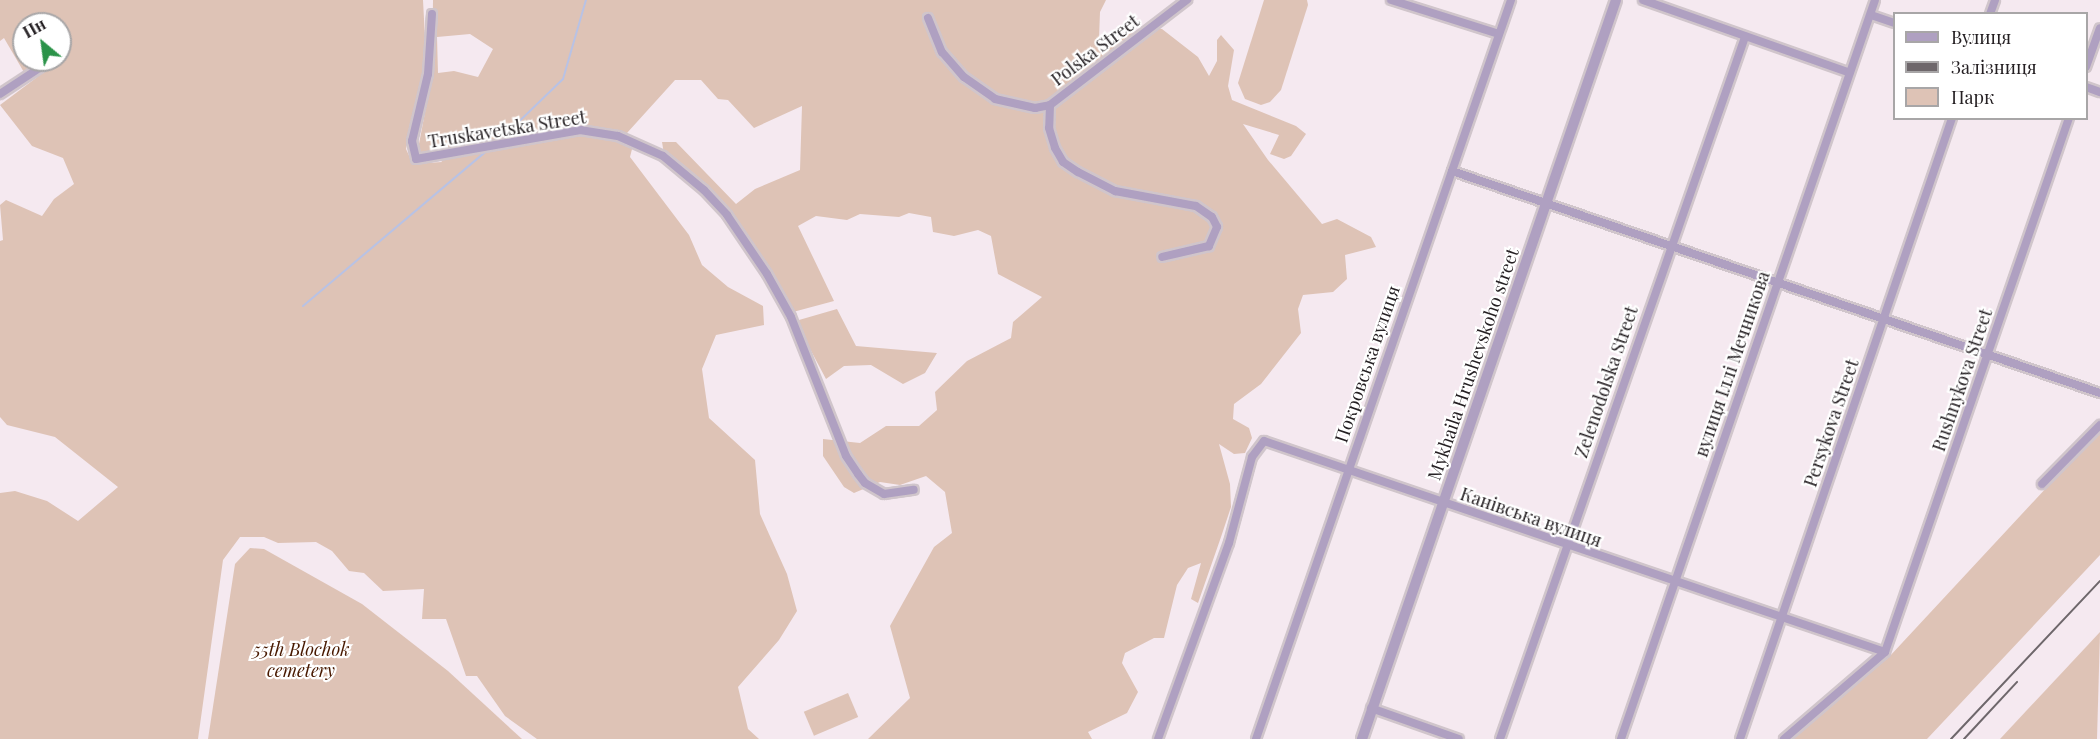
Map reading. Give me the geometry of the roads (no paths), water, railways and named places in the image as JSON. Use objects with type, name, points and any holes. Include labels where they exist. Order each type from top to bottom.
[{"type":"street","name":"Polska Street","points":[[928,18],[942,52],[978,90],[1017,106],[1035,108],[1050,105],[1187,0]]},
{"type":"street","points":[[1391,0],[1499,34]]},
{"type":"street","name":"Покровська вулиця","points":[[1256,739],[1510,0]]},
{"type":"street","name":"Mykhaila Hrushevskoho street","points":[[1362,739],[1616,0]]},
{"type":"street","points":[[1643,0],[1850,73]]},
{"type":"street","name":"вулиця Іллі Мечникова","points":[[1621,739],[1875,0]]},
{"type":"street","name":"Truskavetska Street","points":[[432,14],[428,74],[412,141],[416,159],[580,130],[618,136],[663,156],[704,190],[727,215],[767,274],[791,317],[846,456],[858,474],[876,491],[884,494],[914,490]]},
{"type":"street","points":[[1871,15],[1893,23]]},
{"type":"street","points":[[2088,61],[2100,28]]},
{"type":"street","name":"Zelenodolska Street","points":[[1500,739],[1745,37]]},
{"type":"street","points":[[0,94],[33,72]]},
{"type":"street","name":"Polska Street","points":[[1050,105],[1049,128],[1054,148],[1063,162],[1115,191],[1196,206],[1212,217],[1217,227],[1209,246],[1162,257]]},
{"type":"street","name":"Persykova Street","points":[[1740,739],[1780,616],[1886,318],[1951,120]]},
{"type":"street","name":"Rushnykova Street","points":[[1885,652],[2068,120]]},
{"type":"street","points":[[1452,171],[1671,248],[1886,318],[1988,357],[2100,392]]},
{"type":"street","points":[[2042,484],[2100,425]]},
{"type":"street","name":"Канівська вулиця","points":[[1158,739],[1229,543],[1257,446],[1267,442],[1674,583],[1885,652]]},
{"type":"street","points":[[1784,739],[1885,652]]},
{"type":"street","points":[[1371,708],[1459,739]]},
{"type":"waterway","points":[[504,136],[563,79],[586,0]]},
{"type":"waterway","points":[[303,306],[485,152]]},
{"type":"railway","points":[[1951,739],[2100,581]]},
{"type":"railway","points":[[1964,739],[2017,682]]},
{"type":"park label","name":"55th Blochok cemetery","points":[[301,660]]}]
